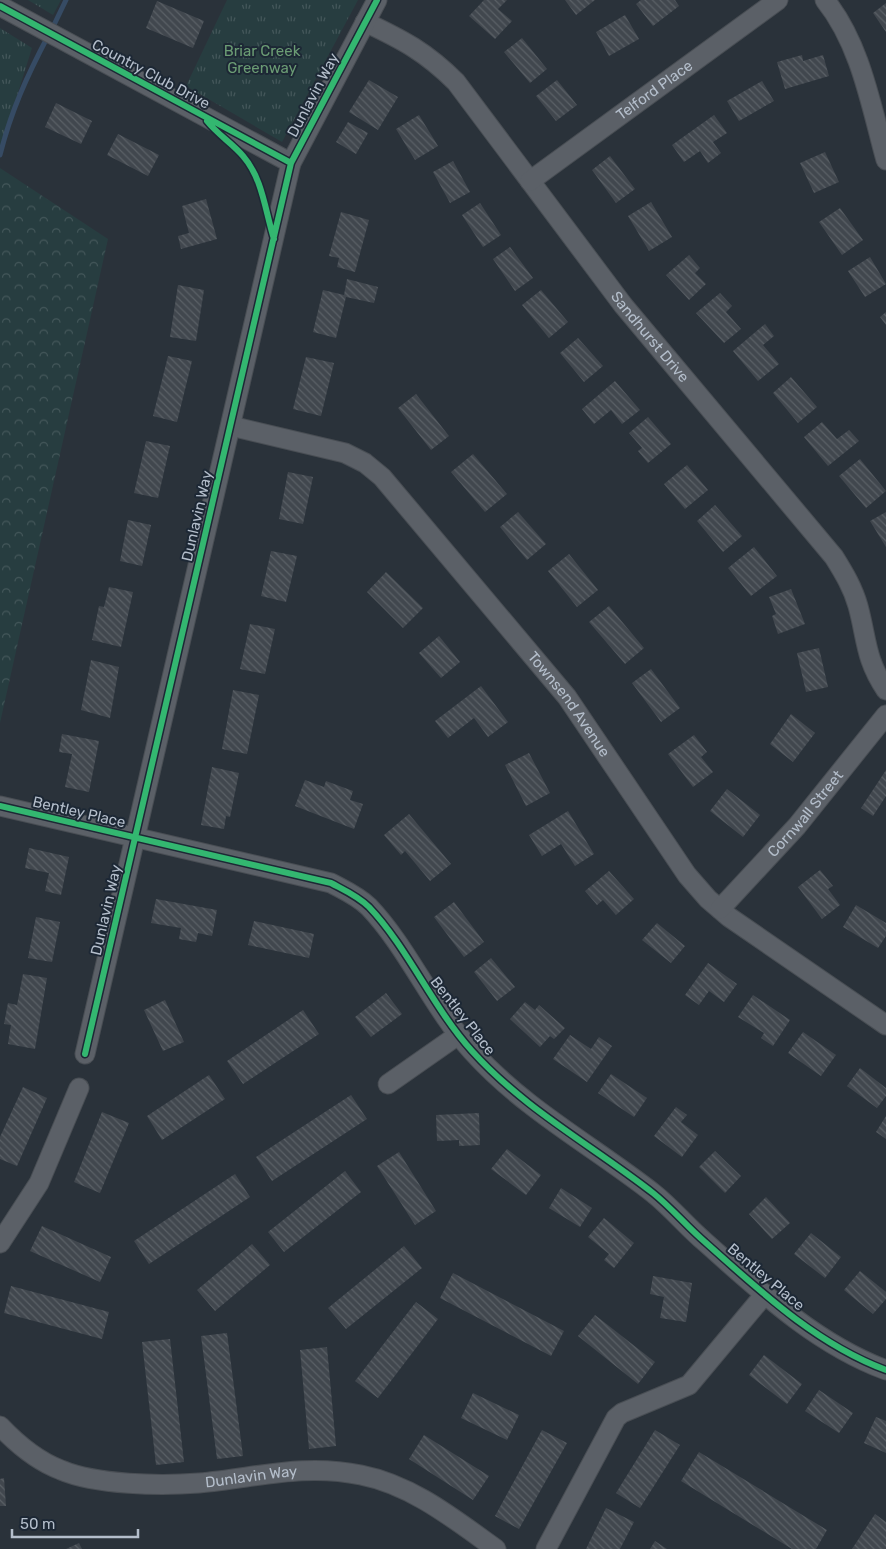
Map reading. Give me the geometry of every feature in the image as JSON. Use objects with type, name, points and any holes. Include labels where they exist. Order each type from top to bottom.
[{"type":"street","name":"Dunlavin Way","points":[[85,1054],[291,163],[377,0]]},
{"type":"street","name":"Telford Place","points":[[530,180],[778,0]]},
{"type":"street","points":[[825,0],[853,48],[865,83],[886,160]]},
{"type":"street","name":"Country Club Drive","points":[[0,6],[291,163]]},
{"type":"street","name":"Sandhurst Drive","points":[[365,22],[411,44],[435,61],[456,82],[623,305],[834,557],[850,584],[858,605],[871,664],[886,690]]},
{"type":"street","name":"Townsend Avenue","points":[[231,426],[344,453],[365,463],[382,477],[550,674],[688,875],[720,909],[886,1025]]},
{"type":"street","name":"Cornwall Street","points":[[720,909],[798,826],[886,715]]},
{"type":"street","name":"Bentley Place","points":[[0,806],[331,883],[351,893],[368,906],[383,924],[458,1035],[505,1084],[655,1195],[765,1294],[826,1340],[886,1370]]},
{"type":"street","points":[[388,1084],[458,1035]]},
{"type":"street","points":[[0,1243],[39,1183],[79,1088]]},
{"type":"street","points":[[546,1549],[616,1418],[622,1413],[689,1385],[765,1294]]},
{"type":"street","name":"Dunlavin Way","points":[[0,1426],[35,1457],[61,1471],[85,1477],[144,1484],[175,1484],[201,1483],[273,1471],[301,1470],[341,1471],[380,1479],[424,1500],[458,1521],[496,1549]]},
{"type":"green space","points":[[28,0],[61,0],[53,15]]},
{"type":"green space","name":"Briar Creek Greenway","points":[[227,0],[358,0],[282,142],[186,86]]},
{"type":"green space","points":[[0,28],[32,48],[0,150]]},
{"type":"green space","points":[[0,168],[108,239],[0,723]]},
{"type":"building","points":[[484,0],[507,0],[498,9],[512,21],[495,39],[469,16]]},
{"type":"building","points":[[565,0],[595,0],[576,15]]},
{"type":"building","points":[[641,0],[675,0],[679,6],[653,26],[636,4]]},
{"type":"building","points":[[157,1],[204,21],[193,48],[146,28]]},
{"type":"building","points":[[886,3],[886,32],[873,13]]},
{"type":"building","points":[[625,15],[639,39],[609,56],[596,32]]},
{"type":"building","points":[[522,38],[547,69],[530,83],[504,52]]},
{"type":"building","points":[[802,55],[803,61],[823,55],[829,76],[785,89],[777,62]]},
{"type":"building","points":[[369,80],[398,97],[378,130],[349,112]]},
{"type":"building","points":[[557,80],[577,105],[556,121],[536,96]]},
{"type":"building","points":[[762,81],[774,101],[739,121],[727,101]]},
{"type":"building","points":[[56,103],[92,121],[81,144],[45,127]]},
{"type":"building","points":[[419,115],[438,146],[415,160],[396,129]]},
{"type":"building","points":[[714,115],[727,133],[713,142],[721,153],[708,163],[700,151],[684,162],[672,145]]},
{"type":"building","points":[[348,122],[368,133],[356,154],[336,142]]},
{"type":"building","points":[[118,134],[159,155],[148,176],[107,155]]},
{"type":"building","points":[[825,152],[839,182],[814,193],[800,163]]},
{"type":"building","points":[[610,156],[635,189],[616,203],[592,170]]},
{"type":"building","points":[[453,161],[470,192],[450,203],[433,172]]},
{"type":"building","points":[[206,199],[217,239],[181,249],[178,236],[189,233],[182,206]]},
{"type":"building","points":[[651,202],[672,237],[649,251],[628,216]]},
{"type":"building","points":[[480,203],[501,235],[483,247],[462,215]]},
{"type":"building","points":[[840,208],[863,240],[842,255],[819,222]]},
{"type":"building","points":[[341,212],[369,220],[355,272],[337,267],[339,258],[329,256]]},
{"type":"building","points":[[510,247],[533,278],[515,291],[493,259]]},
{"type":"building","points":[[689,255],[700,268],[695,273],[706,284],[689,300],[666,275]]},
{"type":"building","points":[[870,257],[886,284],[865,297],[848,271]]},
{"type":"building","points":[[347,279],[378,287],[374,303],[346,297],[336,338],[313,332],[323,290],[344,295]]},
{"type":"building","points":[[178,285],[204,290],[196,341],[170,337]]},
{"type":"building","points":[[541,290],[568,322],[549,338],[522,305]]},
{"type":"building","points":[[720,293],[732,306],[726,312],[741,329],[724,343],[696,313]]},
{"type":"building","points":[[886,312],[886,325],[880,317]]},
{"type":"building","points":[[765,324],[774,336],[763,345],[779,364],[758,381],[733,351]]},
{"type":"building","points":[[578,338],[603,366],[584,382],[560,353]]},
{"type":"building","points":[[168,356],[192,361],[177,422],[153,416]]},
{"type":"building","points":[[306,357],[334,363],[321,416],[293,409]]},
{"type":"building","points":[[791,377],[817,407],[798,423],[773,393]]},
{"type":"building","points":[[615,381],[640,410],[622,424],[611,410],[594,424],[582,409]]},
{"type":"building","points":[[416,394],[449,436],[431,450],[398,408]]},
{"type":"building","points":[[648,417],[671,444],[648,463],[638,451],[642,448],[629,433]]},
{"type":"building","points":[[822,422],[837,439],[849,430],[859,441],[828,466],[804,437]]},
{"type":"building","points":[[146,441],[170,446],[158,498],[134,493]]},
{"type":"building","points":[[473,454],[507,494],[485,512],[451,472]]},
{"type":"building","points":[[860,459],[886,491],[866,508],[839,476]]},
{"type":"building","points":[[687,465],[708,490],[685,509],[664,484]]},
{"type":"building","points":[[288,472],[313,477],[303,524],[279,519]]},
{"type":"building","points":[[715,505],[742,536],[723,552],[697,521]]},
{"type":"building","points":[[518,512],[546,544],[527,560],[500,527]]},
{"type":"building","points":[[886,512],[886,547],[870,521]]},
{"type":"building","points":[[128,520],[151,525],[142,566],[120,561]]},
{"type":"building","points":[[754,547],[777,576],[751,596],[728,568]]},
{"type":"building","points":[[271,551],[297,556],[286,602],[261,596]]},
{"type":"building","points":[[569,554],[598,590],[577,607],[548,571]]},
{"type":"building","points":[[386,572],[423,608],[403,628],[367,592]]},
{"type":"building","points":[[109,587],[133,592],[121,647],[92,640],[99,606],[104,607]]},
{"type":"building","points":[[791,589],[805,624],[778,634],[772,616],[776,614],[769,597]]},
{"type":"building","points":[[609,606],[644,648],[625,664],[589,622]]},
{"type":"building","points":[[250,624],[275,629],[265,674],[240,669]]},
{"type":"building","points":[[439,636],[460,662],[441,678],[419,653]]},
{"type":"building","points":[[819,648],[828,687],[806,692],[797,653]]},
{"type":"building","points":[[91,660],[119,667],[110,718],[81,710]]},
{"type":"building","points":[[651,669],[680,708],[661,722],[632,683]]},
{"type":"building","points":[[481,686],[508,722],[488,737],[474,718],[448,738],[435,721]]},
{"type":"building","points":[[233,690],[259,695],[247,754],[222,749]]},
{"type":"building","points":[[791,714],[815,733],[793,762],[770,744]]},
{"type":"building","points":[[62,734],[99,741],[89,792],[65,787],[72,754],[59,752]]},
{"type":"building","points":[[694,735],[707,752],[701,757],[713,772],[693,787],[668,754]]},
{"type":"building","points":[[529,753],[550,793],[526,806],[505,765]]},
{"type":"building","points":[[212,767],[239,773],[230,817],[226,816],[224,829],[201,825]]},
{"type":"building","points":[[886,770],[886,796],[873,816],[861,808]]},
{"type":"building","points":[[305,780],[324,787],[326,781],[353,791],[350,800],[363,804],[354,829],[295,806]]},
{"type":"building","points":[[727,789],[760,815],[743,837],[710,811]]},
{"type":"building","points":[[568,811],[594,854],[575,866],[561,844],[542,856],[529,835]]},
{"type":"building","points":[[409,814],[451,864],[430,881],[405,851],[401,855],[384,835]]},
{"type":"building","points":[[29,848],[69,857],[61,895],[45,891],[49,873],[25,868]]},
{"type":"building","points":[[820,870],[833,886],[828,889],[840,905],[822,919],[798,887]]},
{"type":"building","points":[[609,871],[634,899],[616,915],[603,900],[597,905],[585,891]]},
{"type":"building","points":[[156,899],[217,910],[212,936],[198,933],[196,942],[179,939],[181,928],[151,923]]},
{"type":"building","points":[[454,902],[484,942],[464,957],[434,917]]},
{"type":"building","points":[[856,905],[886,923],[886,936],[878,948],[843,927]]},
{"type":"building","points":[[36,917],[60,922],[52,962],[28,958]]},
{"type":"building","points":[[254,921],[314,934],[309,958],[248,945]]},
{"type":"building","points":[[657,923],[685,946],[671,963],[642,940]]},
{"type":"building","points":[[491,958],[515,987],[497,1001],[474,972]]},
{"type":"building","points":[[708,963],[737,984],[724,1002],[709,991],[699,1005],[685,995]]},
{"type":"building","points":[[23,974],[47,978],[35,1049],[8,1044],[11,1025],[4,1024],[8,1003],[17,1005]]},
{"type":"building","points":[[386,993],[402,1014],[371,1037],[355,1017]]},
{"type":"building","points":[[753,995],[790,1020],[773,1046],[761,1038],[764,1033],[738,1017]]},
{"type":"building","points":[[165,1000],[184,1042],[163,1051],[144,1010]]},
{"type":"building","points":[[525,1002],[535,1010],[539,1005],[565,1028],[554,1039],[550,1036],[540,1047],[510,1019]]},
{"type":"building","points":[[303,1010],[319,1034],[243,1084],[227,1061]]},
{"type":"building","points":[[803,1032],[836,1055],[821,1076],[788,1053]]},
{"type":"building","points":[[570,1035],[591,1049],[599,1037],[612,1046],[587,1082],[553,1059]]},
{"type":"building","points":[[860,1068],[886,1088],[886,1096],[877,1108],[847,1086]]},
{"type":"building","points":[[611,1074],[647,1098],[634,1117],[598,1093]]},
{"type":"building","points":[[209,1075],[225,1099],[162,1140],[147,1116]]},
{"type":"building","points":[[23,1087],[47,1098],[17,1166],[0,1159],[0,1137]]},
{"type":"building","points":[[351,1095],[367,1119],[272,1181],[256,1157]]},
{"type":"building","points":[[676,1107],[687,1115],[681,1122],[698,1135],[682,1157],[654,1136]]},
{"type":"building","points":[[102,1112],[129,1123],[100,1193],[74,1182]]},
{"type":"building","points":[[479,1113],[480,1145],[459,1146],[459,1140],[437,1141],[436,1115]]},
{"type":"building","points":[[886,1116],[886,1139],[876,1132]]},
{"type":"building","points":[[507,1149],[541,1175],[526,1195],[491,1169]]},
{"type":"building","points":[[715,1151],[741,1176],[725,1193],[699,1167]]},
{"type":"building","points":[[399,1152],[436,1211],[415,1225],[377,1166]]},
{"type":"building","points":[[345,1171],[361,1192],[284,1252],[268,1232]]},
{"type":"building","points":[[235,1174],[250,1197],[149,1264],[134,1241]]},
{"type":"building","points":[[561,1188],[592,1208],[580,1227],[549,1208]]},
{"type":"building","points":[[766,1197],[790,1223],[772,1239],[749,1214]]},
{"type":"building","points":[[604,1218],[634,1243],[614,1268],[604,1260],[609,1254],[588,1237]]},
{"type":"building","points":[[42,1226],[111,1257],[100,1282],[30,1251]]},
{"type":"building","points":[[811,1233],[841,1257],[825,1278],[794,1254]]},
{"type":"building","points":[[252,1244],[270,1265],[215,1311],[197,1290]]},
{"type":"building","points":[[404,1246],[422,1268],[346,1329],[328,1308]]},
{"type":"building","points":[[860,1271],[886,1292],[886,1299],[873,1314],[844,1290]]},
{"type":"building","points":[[453,1273],[564,1331],[551,1356],[440,1298]]},
{"type":"building","points":[[653,1276],[692,1283],[686,1322],[660,1318],[664,1297],[650,1294]]},
{"type":"building","points":[[11,1286],[109,1312],[102,1339],[4,1313]]},
{"type":"building","points":[[416,1302],[438,1319],[378,1398],[355,1381]]},
{"type":"building","points":[[595,1315],[655,1362],[638,1384],[578,1336]]},
{"type":"building","points":[[227,1333],[243,1456],[217,1459],[201,1336]]},
{"type":"building","points":[[170,1339],[184,1462],[156,1465],[142,1342]]},
{"type":"building","points":[[327,1347],[336,1446],[309,1449],[300,1350]]},
{"type":"building","points":[[764,1355],[802,1384],[787,1404],[749,1375]]},
{"type":"building","points":[[819,1390],[853,1413],[839,1433],[805,1411]]},
{"type":"building","points":[[473,1393],[519,1415],[507,1440],[461,1418]]},
{"type":"building","points":[[876,1417],[886,1421],[886,1453],[864,1443]]},
{"type":"building","points":[[542,1430],[567,1443],[519,1529],[495,1516]]},
{"type":"building","points":[[655,1430],[680,1445],[640,1508],[616,1493]]},
{"type":"building","points":[[424,1435],[489,1476],[473,1500],[409,1459]]},
{"type":"building","points":[[699,1452],[827,1530],[816,1549],[792,1549],[681,1481]]},
{"type":"building","points":[[4,1478],[6,1506],[0,1506],[0,1479]]},
{"type":"building","points":[[606,1508],[634,1522],[620,1549],[586,1549]]},
{"type":"building","points":[[875,1514],[886,1522],[886,1549],[852,1549]]},
{"type":"building","points":[[655,1541],[667,1549],[650,1549]]},
{"type":"building","points":[[79,1543],[82,1549],[66,1549]]},
{"type":"waterway","points":[[52,29],[66,0]]},
{"type":"waterway","points":[[0,155],[20,94],[48,36]]},
{"type":"cycle path","points":[[85,1054],[291,163],[377,0]]},
{"type":"cycle path","points":[[0,6],[291,163]]},
{"type":"cycle path","points":[[207,121],[239,151],[250,165],[263,196],[274,239]]},
{"type":"cycle path","points":[[0,806],[331,883],[356,896],[383,923],[458,1034],[492,1072],[536,1109],[653,1193],[726,1261],[790,1315],[836,1346],[886,1370]]}]
